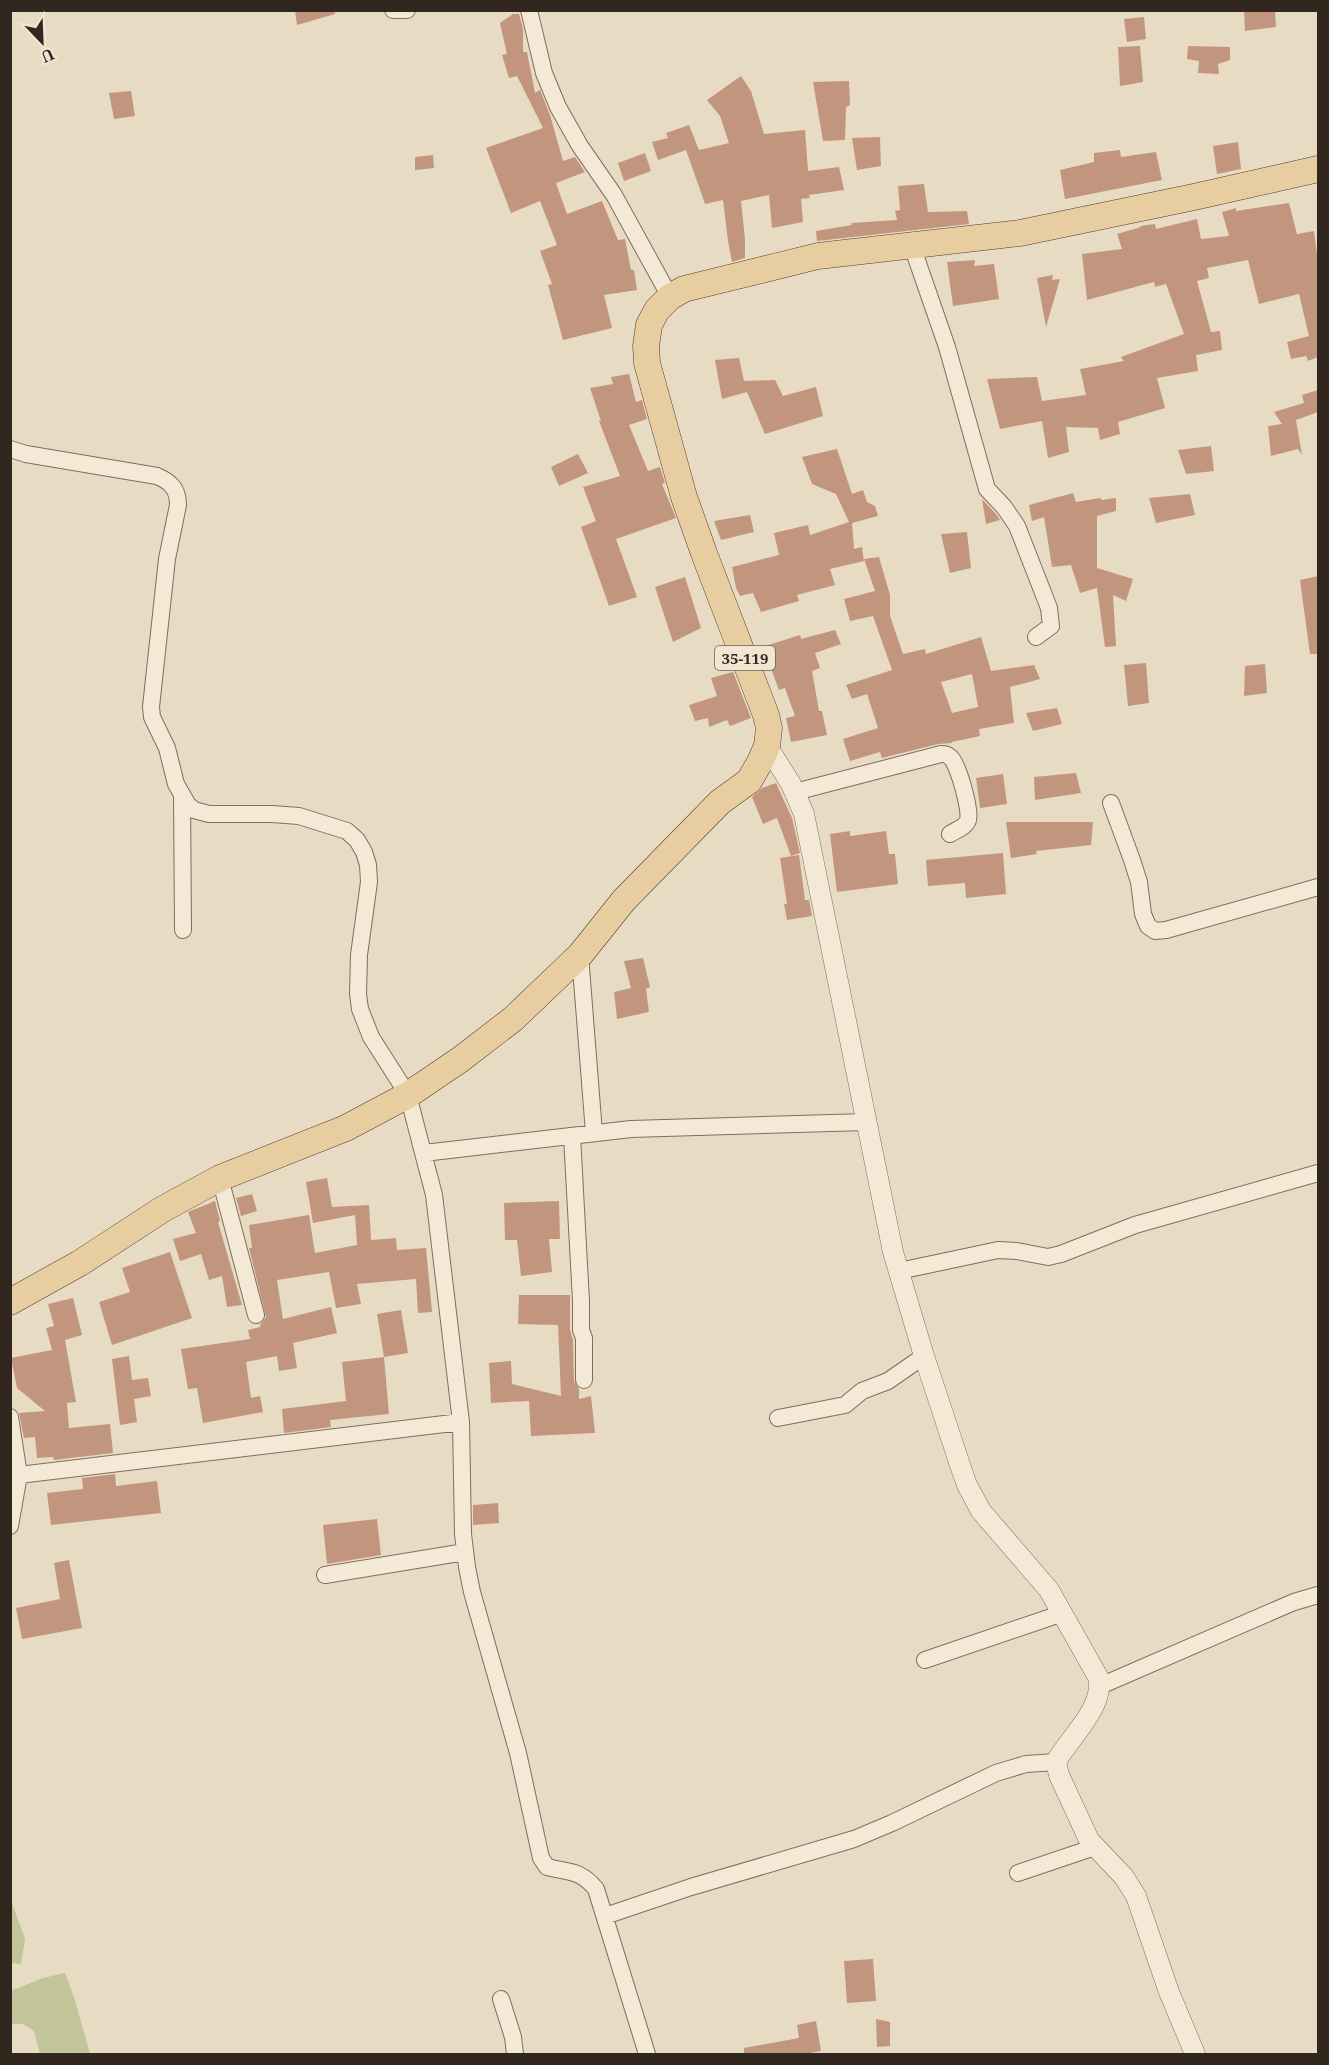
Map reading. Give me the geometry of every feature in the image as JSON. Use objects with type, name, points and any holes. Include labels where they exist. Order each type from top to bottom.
[{"type":"main road","name":"35-119","points":[[10,1302],[80,1263],[163,1209],[220,1178],[346,1128],[408,1095],[461,1059],[513,1019],[580,955],[624,900],[720,802],[749,781],[767,746],[769,728],[766,715],[684,496],[647,363],[646,346],[649,325],[657,310],[670,297],[684,289],[709,282],[819,256],[1020,233],[1318,169]]},
{"type":"street","points":[[393,10],[407,10]]},
{"type":"street","points":[[529,10],[544,73],[558,107],[580,146],[614,195],[670,297]]},
{"type":"street","points":[[912,246],[947,347],[987,489],[1004,507],[1017,526],[1049,608],[1051,626],[1036,637]]},
{"type":"street","points":[[10,449],[26,454],[157,476],[174,488],[178,497],[178,505],[167,559],[151,707],[152,717],[163,737],[174,777],[182,795],[194,810],[209,814],[299,816],[347,831],[357,840],[364,852],[368,865],[369,882],[359,955],[360,1009],[371,1037],[408,1095],[434,1195],[461,1422],[465,1552],[472,1592],[518,1753],[541,1858],[547,1867],[573,1871],[587,1878],[596,1889],[647,2055]]},
{"type":"street","points":[[767,746],[795,792],[804,814],[898,1271],[960,1466],[975,1501],[991,1524],[1038,1575],[1063,1613],[1094,1670],[1100,1686],[1092,1710],[1056,1762],[1059,1775],[1089,1840],[1124,1877],[1137,1896],[1169,1992],[1195,2055]]},
{"type":"street","points":[[795,792],[941,754],[946,755],[952,758],[969,810],[968,821],[950,834]]},
{"type":"street","points":[[182,795],[183,930]]},
{"type":"street","points":[[1111,803],[1132,860],[1143,914],[1148,926],[1155,931],[1166,930],[1318,887]]},
{"type":"street","points":[[580,955],[594,1133]]},
{"type":"street","points":[[424,1153],[631,1129],[866,1122]]},
{"type":"street","points":[[572,1136],[581,1301],[580,1330],[584,1338],[584,1380]]},
{"type":"street","points":[[898,1271],[998,1250],[1048,1257],[1061,1254],[1135,1225],[1318,1173]]},
{"type":"street","points":[[220,1178],[256,1315]]},
{"type":"street","points":[[778,1418],[845,1405],[862,1391],[888,1381],[924,1356]]},
{"type":"street","points":[[10,1416],[19,1475],[10,1526]]},
{"type":"street","points":[[19,1475],[461,1422]]},
{"type":"street","points":[[325,1575],[465,1552]]},
{"type":"street","points":[[1100,1686],[1294,1602],[1318,1595]]},
{"type":"street","points":[[925,1660],[1063,1613]]},
{"type":"street","points":[[605,1916],[732,1874],[854,1839],[996,1773],[1026,1764],[1056,1762]]},
{"type":"street","points":[[1018,1872],[1095,1847]]},
{"type":"street","points":[[501,1999],[513,2037],[515,2055]]},
{"type":"green space","points":[[10,1898],[25,1939],[21,1964],[11,1963]]},
{"type":"green space","points":[[65,1973],[90,2054],[40,2054],[34,2031],[23,2024],[11,2024],[11,1991],[43,1978]]},
{"type":"building","points":[[295,10],[335,10],[335,14],[297,25]]},
{"type":"building","points":[[1244,10],[1275,10],[1276,27],[1245,31]]},
{"type":"building","points":[[513,14],[519,14],[523,29],[523,52],[527,52],[535,93],[540,90],[550,115],[563,161],[575,157],[585,172],[556,183],[567,214],[602,201],[618,240],[625,239],[631,270],[634,270],[637,290],[604,295],[612,328],[563,340],[548,285],[552,284],[540,251],[557,245],[540,201],[511,213],[486,148],[543,128],[517,76],[509,78],[502,55],[507,54],[500,23]]},
{"type":"building","points":[[1144,17],[1146,39],[1127,42],[1124,19]]},
{"type":"building","points":[[1140,46],[1143,82],[1120,86],[1118,47]]},
{"type":"building","points":[[1188,46],[1230,47],[1230,60],[1218,64],[1219,74],[1198,73],[1199,61],[1187,59]]},
{"type":"building","points":[[741,76],[751,91],[764,134],[805,130],[808,171],[839,167],[844,190],[809,195],[810,198],[801,199],[803,222],[772,228],[769,195],[741,201],[745,258],[732,262],[723,200],[705,204],[686,150],[658,160],[652,142],[668,138],[666,133],[689,125],[699,150],[729,143],[720,116],[707,100]]},
{"type":"building","points":[[849,81],[850,105],[846,107],[845,140],[823,141],[813,82]]},
{"type":"building","points":[[131,91],[135,116],[114,119],[109,93]]},
{"type":"building","points":[[880,137],[881,166],[857,170],[852,138]]},
{"type":"building","points":[[1238,142],[1241,169],[1217,174],[1213,146]]},
{"type":"building","points":[[1120,150],[1121,157],[1156,152],[1162,180],[1065,199],[1060,170],[1094,162],[1094,153]]},
{"type":"building","points":[[645,153],[651,171],[624,181],[618,163]]},
{"type":"building","points":[[433,155],[434,168],[415,170],[415,157]]},
{"type":"building","points":[[924,184],[928,212],[967,211],[969,224],[817,241],[816,231],[852,225],[851,223],[897,220],[895,211],[900,210],[898,186]]},
{"type":"building","points":[[1289,203],[1297,234],[1314,231],[1318,263],[1318,357],[1308,361],[1306,356],[1291,359],[1287,342],[1309,336],[1299,294],[1259,304],[1248,260],[1207,268],[1209,278],[1197,281],[1211,332],[1220,331],[1222,350],[1196,355],[1198,371],[1157,378],[1165,408],[1118,422],[1120,434],[1100,440],[1098,428],[1066,427],[1069,452],[1048,458],[1042,421],[1000,429],[987,379],[1037,377],[1042,401],[1086,395],[1080,369],[1124,361],[1121,357],[1184,334],[1166,284],[1155,287],[1154,282],[1087,300],[1082,254],[1122,249],[1117,234],[1140,226],[1155,224],[1156,229],[1197,219],[1201,239],[1229,236],[1222,212],[1236,208],[1236,211]]},
{"type":"building","points":[[975,260],[974,266],[994,264],[999,299],[953,306],[947,262]]},
{"type":"building","points":[[1053,275],[1052,280],[1060,279],[1046,327],[1037,278]]},
{"type":"building","points":[[739,358],[744,381],[775,380],[783,396],[816,387],[823,416],[765,434],[747,392],[722,399],[715,360]]},
{"type":"building","points":[[629,374],[636,402],[642,400],[647,419],[629,425],[648,471],[660,467],[665,483],[662,484],[676,518],[616,539],[637,597],[609,606],[581,527],[596,521],[583,487],[620,476],[599,421],[601,421],[590,388],[613,384],[611,377]]},
{"type":"building","points":[[1318,390],[1318,412],[1296,420],[1302,455],[1298,449],[1271,456],[1268,426],[1282,424],[1274,412],[1304,403],[1302,395]]},
{"type":"building","points":[[1211,446],[1214,471],[1186,474],[1178,450]]},
{"type":"building","points":[[837,449],[852,494],[863,490],[867,502],[875,506],[878,516],[852,523],[854,549],[862,547],[864,561],[830,569],[835,585],[797,595],[799,601],[761,612],[753,593],[740,596],[732,567],[779,555],[774,533],[808,525],[810,535],[849,522],[836,494],[812,484],[802,457]]},
{"type":"building","points":[[578,454],[588,473],[559,486],[551,467]]},
{"type":"building","points":[[1073,493],[1076,502],[1116,498],[1116,511],[1097,516],[1097,568],[1133,579],[1126,601],[1113,595],[1116,646],[1105,647],[1097,588],[1080,593],[1071,565],[1052,567],[1044,517],[1032,521],[1029,505]]},
{"type":"building","points":[[1190,494],[1195,515],[1156,523],[1149,498]]},
{"type":"building","points":[[982,499],[996,514],[1000,520],[986,524]]},
{"type":"building","points":[[750,515],[754,532],[721,540],[714,521]]},
{"type":"building","points":[[967,532],[971,568],[950,573],[941,534]]},
{"type":"building","points":[[879,557],[890,595],[890,616],[903,654],[925,649],[926,654],[981,637],[991,671],[1034,665],[1040,679],[1010,687],[1014,723],[979,729],[980,736],[952,743],[938,744],[882,758],[880,752],[850,761],[843,739],[878,728],[867,694],[852,699],[846,685],[892,670],[873,616],[850,621],[844,599],[875,591],[864,559]],"holes":[[[972,674],[978,707],[952,713],[941,682]]]},
{"type":"building","points":[[1318,576],[1318,654],[1310,654],[1300,580]]},
{"type":"building","points":[[685,577],[701,628],[673,642],[655,587]]},
{"type":"building","points":[[835,630],[841,644],[815,653],[820,668],[812,671],[819,711],[822,711],[827,735],[791,742],[786,718],[795,716],[785,688],[779,690],[770,666],[767,666],[762,647],[800,635],[801,639]]},
{"type":"building","points":[[1146,663],[1149,703],[1128,706],[1124,665]]},
{"type":"building","points":[[1265,664],[1267,693],[1244,696],[1245,666]]},
{"type":"building","points":[[733,672],[751,718],[730,726],[727,720],[709,727],[708,718],[695,721],[689,705],[717,696],[711,678]]},
{"type":"building","points":[[1057,708],[1062,724],[1033,731],[1026,713]]},
{"type":"building","points":[[1076,773],[1081,793],[1035,800],[1034,777]]},
{"type":"building","points":[[1003,774],[1007,804],[980,808],[976,778]]},
{"type":"building","points":[[776,783],[792,818],[800,853],[791,856],[777,818],[763,824],[752,797],[762,788]]},
{"type":"building","points":[[1006,822],[1093,822],[1091,845],[1036,851],[1037,854],[1011,858]]},
{"type":"building","points":[[850,831],[850,836],[886,831],[889,854],[895,854],[898,884],[837,892],[830,834]]},
{"type":"building","points":[[1003,853],[1006,894],[966,898],[965,883],[928,886],[926,860]]},
{"type":"building","points":[[799,855],[805,900],[809,900],[812,916],[787,920],[780,858]]},
{"type":"building","points":[[643,958],[650,987],[646,989],[649,1012],[617,1019],[614,992],[631,988],[624,961]]},
{"type":"building","points":[[327,1178],[332,1207],[369,1205],[371,1240],[396,1238],[397,1250],[426,1248],[432,1312],[418,1313],[416,1279],[357,1284],[361,1304],[336,1308],[329,1272],[277,1280],[283,1319],[331,1307],[337,1333],[293,1343],[297,1368],[279,1371],[277,1356],[246,1362],[251,1398],[260,1396],[263,1412],[203,1423],[197,1388],[188,1389],[181,1349],[250,1339],[248,1330],[260,1327],[266,1317],[249,1248],[252,1248],[249,1225],[309,1215],[315,1253],[357,1245],[355,1215],[313,1223],[306,1182]]},
{"type":"building","points":[[252,1194],[257,1211],[241,1216],[236,1198]]},
{"type":"building","points":[[215,1201],[220,1221],[218,1222],[242,1305],[227,1307],[222,1276],[209,1280],[201,1254],[180,1261],[173,1239],[196,1233],[188,1212]]},
{"type":"building","points":[[559,1201],[560,1239],[549,1239],[552,1272],[521,1276],[517,1240],[505,1240],[504,1203]]},
{"type":"building","points":[[170,1252],[192,1318],[112,1345],[99,1302],[130,1292],[122,1268]]},
{"type":"building","points":[[519,1295],[570,1295],[574,1381],[579,1389],[579,1399],[591,1396],[595,1433],[531,1436],[529,1401],[491,1403],[489,1363],[511,1361],[512,1384],[561,1396],[558,1325],[518,1324]]},
{"type":"building","points":[[73,1298],[82,1335],[65,1340],[76,1402],[67,1403],[69,1428],[110,1424],[113,1453],[54,1460],[53,1457],[37,1458],[35,1437],[24,1438],[19,1413],[45,1411],[17,1388],[11,1358],[52,1350],[46,1328],[54,1326],[48,1304]]},
{"type":"building","points":[[401,1310],[408,1353],[384,1357],[377,1314]]},
{"type":"building","points":[[129,1356],[132,1380],[148,1378],[151,1396],[134,1399],[137,1422],[120,1425],[112,1359]]},
{"type":"building","points":[[384,1357],[389,1414],[330,1420],[331,1427],[284,1433],[282,1409],[346,1401],[342,1362]]},
{"type":"building","points":[[115,1474],[116,1486],[157,1481],[161,1513],[51,1525],[47,1493],[83,1489],[82,1478]]},
{"type":"building","points":[[498,1503],[499,1523],[473,1525],[473,1505]]},
{"type":"building","points":[[377,1519],[381,1555],[327,1564],[323,1525]]},
{"type":"building","points":[[69,1560],[82,1628],[22,1639],[16,1608],[60,1599],[54,1563]]},
{"type":"building","points":[[873,1959],[876,2001],[847,2003],[844,1961]]},
{"type":"building","points":[[876,2019],[890,2022],[890,2046],[877,2047]]},
{"type":"building","points":[[816,2021],[821,2051],[800,2055],[744,2055],[744,2048],[799,2038],[797,2025]]}]
